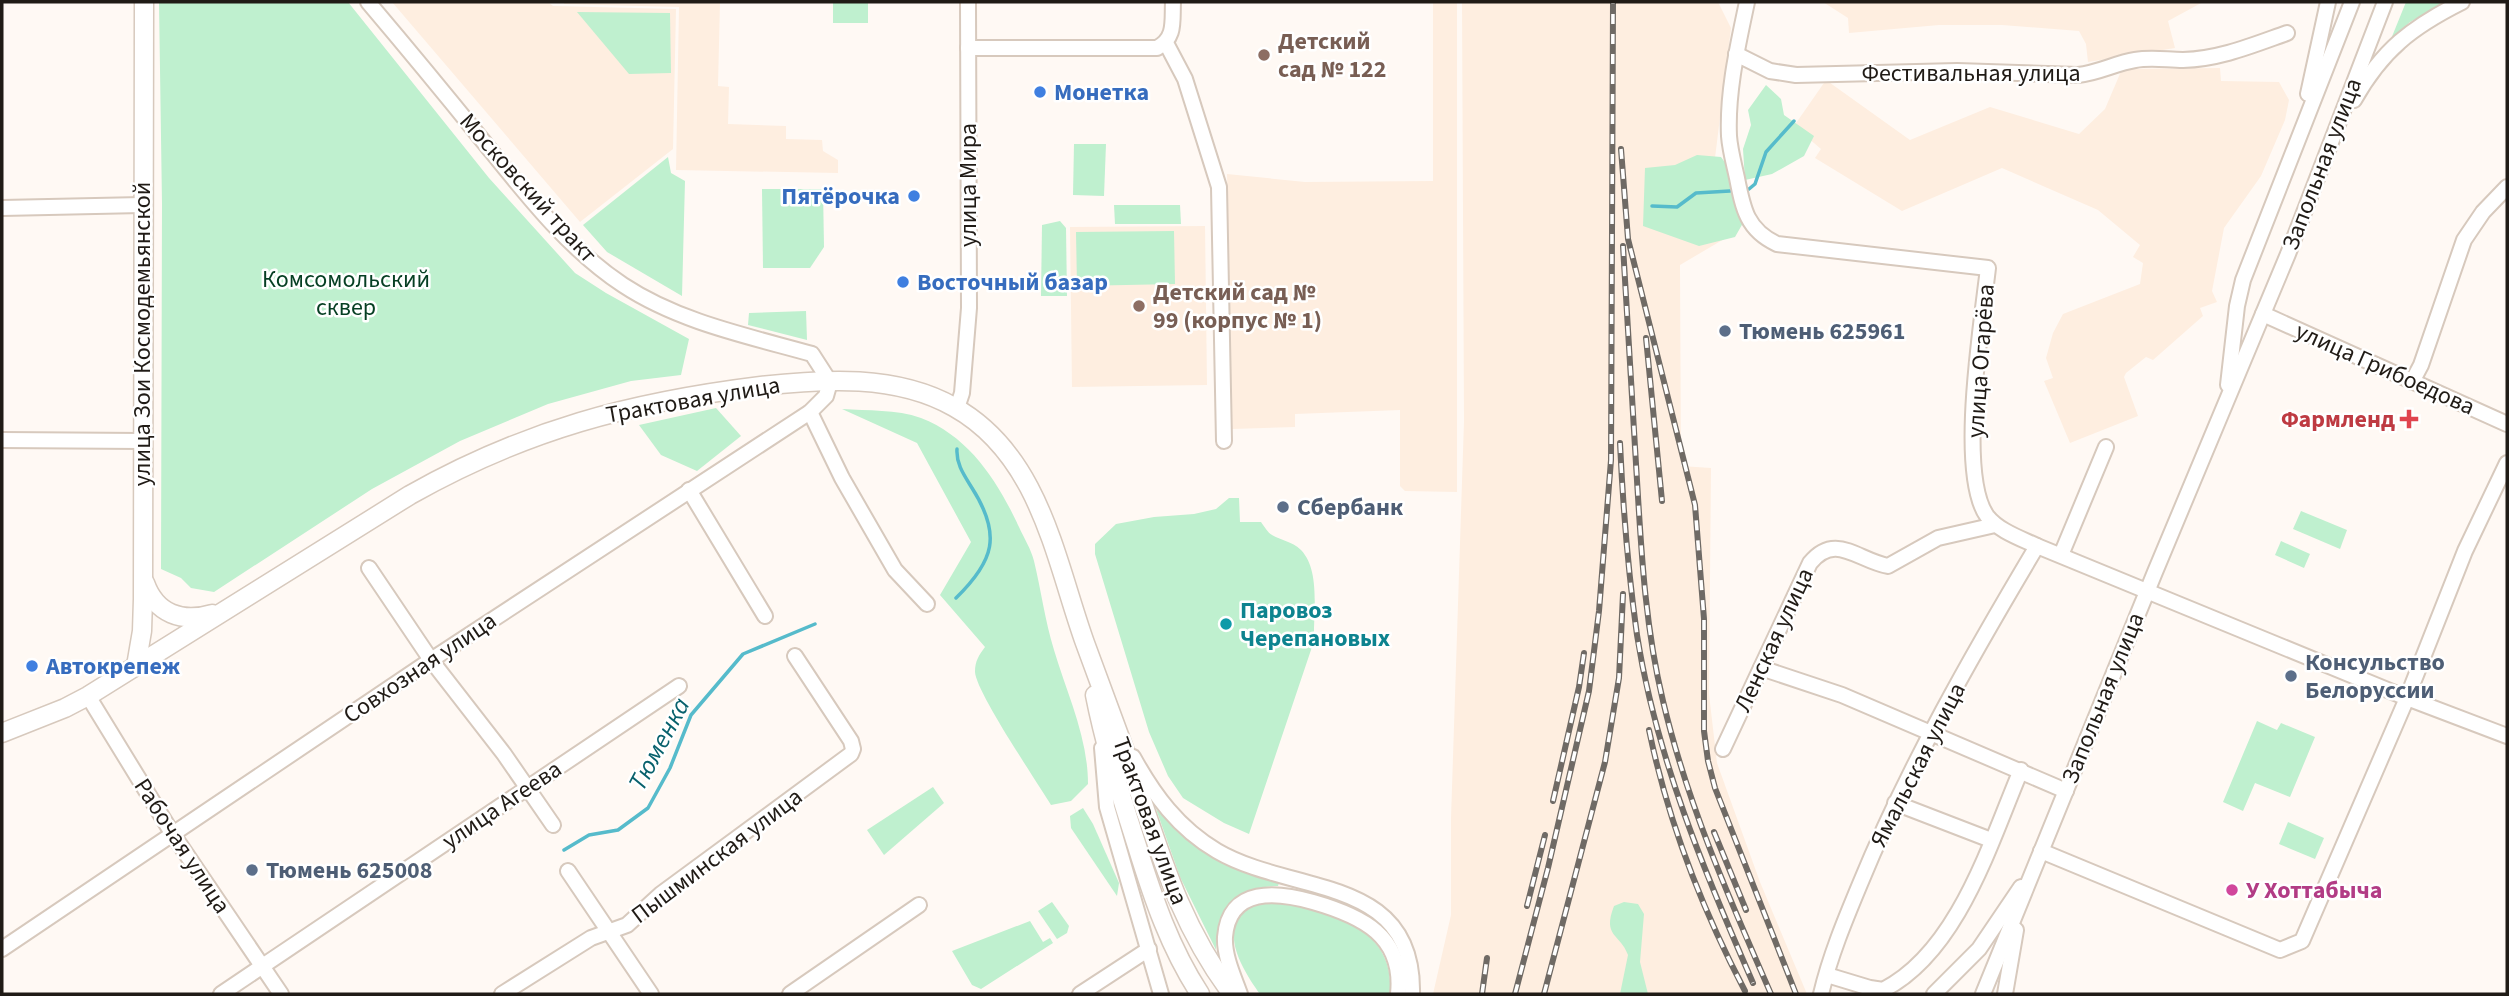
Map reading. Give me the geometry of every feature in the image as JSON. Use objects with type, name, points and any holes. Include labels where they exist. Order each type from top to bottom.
[{"type":"main road","name":"улица Зои Космодемьянской","points":[[136,666],[142,631],[144,2]]},
{"type":"main road","name":"Трактовая улица","points":[[2,733],[88,696],[401,500],[461,467],[520,441],[588,418],[665,400],[778,384],[860,382],[898,387],[928,395],[957,408],[996,442],[1030,488],[1049,531],[1084,640],[1108,725],[1128,819],[1163,924],[1175,953],[1200,994]]},
{"type":"main road","points":[[142,573],[156,604],[172,614],[199,617],[229,608]]},
{"type":"main road","name":"Трактовая улица","points":[[1108,725],[1174,894],[1198,944],[1232,994]]},
{"type":"street","name":"Московский тракт","points":[[368,2],[537,205],[596,266],[624,287],[699,322],[812,354],[830,382]]},
{"type":"street","name":"улица Мира","points":[[957,408],[962,393],[970,308],[968,2]]},
{"type":"street","points":[[968,48],[1157,48],[1166,43],[1172,34],[1173,2]]},
{"type":"street","points":[[1737,54],[1747,2]]},
{"type":"street","points":[[2300,133],[2328,2]]},
{"type":"street","name":"Запольная улица","points":[[2225,403],[2243,280],[2351,2]]},
{"type":"street","name":"Запольная улица","points":[[1983,994],[2147,590],[2263,314],[2385,2]]},
{"type":"street","points":[[2331,142],[2361,87],[2390,49],[2427,19],[2462,2]]},
{"type":"street","name":"Фестивальная улица","points":[[1737,54],[1770,71],[1796,75],[1957,71],[2078,75],[2153,57],[2182,60],[2218,56],[2287,33]]},
{"type":"street","points":[[1166,43],[1185,79],[1219,187],[1224,441]]},
{"type":"street","name":"улица Огарёва","points":[[1737,54],[1729,111],[1729,139],[1741,196],[1752,226],[1762,237],[1777,244],[1988,268],[1973,399],[1974,461],[1981,505],[1995,525]]},
{"type":"street","points":[[2412,382],[2464,240],[2483,212],[2507,187]]},
{"type":"street","points":[[2,208],[142,205]]},
{"type":"street","name":"улица Грибоедова","points":[[2263,314],[2507,424]]},
{"type":"street","name":"Совхозная улица","points":[[2,949],[431,660],[810,412],[826,396],[830,382]]},
{"type":"street","points":[[810,412],[842,478],[895,570],[927,604]]},
{"type":"street","points":[[2,440],[141,442]]},
{"type":"street","points":[[2061,555],[2106,447]]},
{"type":"street","points":[[2040,851],[2280,950],[2302,941],[2406,698],[2465,551],[2507,463]]},
{"type":"street","points":[[689,490],[765,616]]},
{"type":"street","points":[[1995,525],[2037,546],[2406,698],[2507,736]]},
{"type":"street","name":"Ленская улица","points":[[1723,749],[1810,563],[1826,548],[1838,547],[1876,564],[1888,566],[1938,538],[1995,525]]},
{"type":"street","name":"Ямальская улица","points":[[1821,994],[1838,940],[1895,803],[2037,546]]},
{"type":"street","points":[[369,568],[431,660],[504,754],[553,825]]},
{"type":"street","name":"Пышминская улица","points":[[502,994],[591,938],[636,919],[661,894],[847,758],[853,749],[851,741],[795,656]]},
{"type":"street","points":[[1761,668],[1842,695],[2066,791]]},
{"type":"street","name":"улица Агеева","points":[[221,994],[679,686]]},
{"type":"street","name":"Рабочая улица","points":[[88,696],[172,833],[281,994]]},
{"type":"street","points":[[1108,725],[1104,789],[1107,807],[1161,994]]},
{"type":"street","points":[[1108,725],[1163,805],[1201,840],[1243,863],[1349,896],[1374,908],[1392,926],[1405,946],[1412,970],[1412,994]]},
{"type":"street","points":[[1827,975],[1878,990],[1898,981],[1941,939],[1970,890],[2021,771]]},
{"type":"street","points":[[1895,803],[1991,840]]},
{"type":"street","points":[[1934,994],[1979,949],[2034,868]]},
{"type":"street","points":[[568,871],[651,994]]},
{"type":"street","points":[[1240,994],[1226,947],[1228,923],[1241,904],[1259,895],[1268,894],[1293,897],[1337,909],[1371,925],[1392,953],[1399,976],[1398,994]]},
{"type":"street","points":[[2005,994],[2022,899]]},
{"type":"street","points":[[790,994],[919,905]]},
{"type":"street","points":[[1080,994],[1149,949]]},
{"type":"shaded area","points":[[392,2],[548,2],[553,6],[676,9],[673,149],[580,222]]},
{"type":"shaded area","points":[[564,2],[720,2],[718,86],[729,87],[728,124],[786,126],[786,139],[822,140],[823,151],[838,160],[838,173],[676,170],[679,7]]},
{"type":"shaded area","points":[[1433,2],[1457,2],[1457,492],[1405,491],[1400,486],[1400,410],[1295,414],[1295,427],[1232,429],[1227,174],[1305,182],[1433,181]]},
{"type":"shaded area","points":[[1462,2],[1718,2],[1731,28],[1715,158],[1736,232],[1680,265],[1681,466],[1711,468],[1709,694],[1717,763],[1760,882],[1807,994],[1433,994],[1451,915],[1451,818],[1464,421]]},
{"type":"shaded area","points":[[1823,2],[2203,2],[2168,21],[2175,48],[2088,62],[2086,44],[2079,31],[2002,25],[1939,25],[1849,33],[1848,18]]},
{"type":"shaded area","points":[[2220,68],[2221,81],[2279,82],[2289,100],[2285,120],[2261,176],[2224,228],[2212,291],[2217,302],[2200,308],[2203,316],[2153,360],[2146,357],[2126,373],[2124,377],[2138,416],[2070,443],[2044,381],[2053,378],[2046,358],[2053,333],[2063,314],[2140,284],[2143,263],[2133,257],[2140,245],[2098,210],[2002,168],[1902,211],[1815,158],[1821,149],[1794,126],[1826,80],[1910,140],[1990,107],[2079,134],[2105,109],[2122,69]]},
{"type":"shaded area","name":"Детский сад № 99 (корпус № 1)","points":[[1205,226],[1207,385],[1072,387],[1070,227]]},
{"type":"green space","name":"Комсомольский сквер","points":[[159,2],[348,2],[489,178],[575,273],[689,339],[681,375],[631,381],[548,404],[460,441],[372,489],[214,592],[191,588],[181,578],[161,569],[162,204]]},
{"type":"green space","points":[[833,2],[868,2],[868,23],[833,23]]},
{"type":"green space","points":[[2406,2],[2446,2],[2410,22],[2391,39]]},
{"type":"green space","points":[[577,12],[670,13],[671,73],[629,74]]},
{"type":"green space","points":[[1766,85],[1781,99],[1784,115],[1814,136],[1804,156],[1772,174],[1745,180],[1743,149],[1751,125],[1748,110]]},
{"type":"green space","points":[[1074,144],[1106,144],[1104,196],[1073,195]]},
{"type":"green space","points":[[1697,155],[1721,157],[1729,168],[1743,223],[1735,237],[1699,246],[1643,226],[1645,168],[1675,165]]},
{"type":"green space","points":[[668,157],[671,173],[685,181],[682,296],[607,252],[583,225]]},
{"type":"green space","points":[[762,189],[823,189],[824,247],[810,268],[763,268]]},
{"type":"green space","points":[[1114,205],[1180,205],[1181,224],[1115,224]]},
{"type":"green space","points":[[1060,221],[1066,228],[1067,296],[1041,296],[1042,225]]},
{"type":"green space","points":[[1174,231],[1175,284],[1077,286],[1076,232]]},
{"type":"green space","points":[[806,311],[807,340],[748,325],[749,313]]},
{"type":"green space","points":[[716,408],[741,436],[697,471],[661,455],[639,425]]},
{"type":"green space","points":[[842,409],[902,413],[938,426],[968,449],[1002,494],[1033,557],[1051,639],[1085,749],[1088,784],[1071,801],[1051,805],[1021,758],[978,683],[976,665],[985,647],[940,595],[971,542],[917,443]]},
{"type":"green space","points":[[1229,498],[1239,498],[1240,522],[1261,522],[1271,534],[1301,550],[1311,569],[1315,593],[1314,641],[1249,834],[1224,823],[1183,798],[1168,776],[1149,732],[1095,554],[1095,544],[1116,524],[1216,509]]},
{"type":"green space","points":[[2301,511],[2347,530],[2340,549],[2293,529]]},
{"type":"green space","points":[[2281,541],[2310,554],[2304,568],[2275,555]]},
{"type":"green space","points":[[2257,721],[2277,730],[2281,723],[2315,737],[2290,797],[2255,783],[2243,811],[2223,802]]},
{"type":"green space","points":[[933,787],[944,803],[884,855],[867,830]]},
{"type":"green space","points":[[1083,808],[1119,883],[1117,896],[1071,828],[1070,816]]},
{"type":"green space","points":[[1156,809],[1198,844],[1246,870],[1279,883],[1278,886],[1250,890],[1231,903],[1220,923],[1216,950],[1180,877]]},
{"type":"green space","points":[[2288,822],[2324,838],[2315,859],[2279,844]]},
{"type":"green space","points":[[1052,902],[1069,926],[1067,933],[1057,939],[1038,911]]},
{"type":"green space","points":[[1265,902],[1308,908],[1358,928],[1370,937],[1386,961],[1390,976],[1390,994],[1260,994],[1238,956],[1234,930],[1238,919],[1248,909]]},
{"type":"green space","points":[[1624,902],[1638,904],[1644,914],[1640,962],[1648,994],[1620,994],[1628,955],[1610,924],[1614,906]]},
{"type":"green space","points":[[1030,921],[1043,942],[1050,938],[1053,943],[981,989],[972,985],[952,951]]},
{"type":"waterway","name":"Тюменка","points":[[1749,189],[1755,184],[1766,152],[1794,121]]},
{"type":"waterway","name":"Тюменка","points":[[1652,206],[1677,207],[1696,193],[1730,191]]},
{"type":"waterway","name":"Тюменка","points":[[956,598],[979,572],[990,547],[988,520],[959,465],[957,449]]},
{"type":"waterway","name":"Тюменка","points":[[564,850],[589,835],[618,830],[648,808],[670,768],[691,715],[743,654],[815,624]]},
{"type":"railway","points":[[1515,994],[1548,868],[1589,691],[1599,611],[1611,460],[1613,2]]},
{"type":"railway","points":[[1621,149],[1628,239],[1695,505],[1704,619],[1704,731],[1708,761],[1715,788],[1796,994]]},
{"type":"railway","points":[[1623,246],[1642,553],[1651,642],[1663,701],[1684,776],[1725,886],[1771,994]]},
{"type":"railway","points":[[1646,338],[1662,501]]},
{"type":"railway","points":[[1620,443],[1626,539],[1637,635],[1656,725],[1700,856],[1753,983]]},
{"type":"railway","points":[[1544,994],[1605,762],[1619,678],[1623,594]]},
{"type":"railway","points":[[1553,801],[1584,653]]},
{"type":"railway","points":[[1649,730],[1666,798],[1688,864],[1745,991]]},
{"type":"railway","points":[[1714,832],[1746,910]]},
{"type":"railway","points":[[1527,906],[1545,835]]},
{"type":"railway","points":[[1482,994],[1487,958]]},
{"type":"place","name":"Детский сад № 122","points":[[1264,55]]},
{"type":"place","name":"Монетка","points":[[1040,92]]},
{"type":"place","name":"Пятёрочка","points":[[914,196]]},
{"type":"place","name":"Восточный базар","points":[[903,282]]},
{"type":"place","name":"Детский сад № 99 (корпус № 1)","points":[[1139,306]]},
{"type":"place","name":"Тюмень 625961","points":[[1725,331]]},
{"type":"place","name":"Фармленд","points":[[2409,419]]},
{"type":"place","name":"Сбербанк","points":[[1283,507]]},
{"type":"place","name":"Паровоз Черепановых","points":[[1226,624]]},
{"type":"place","name":"Автокрепеж","points":[[32,666]]},
{"type":"place","name":"Консульство Белоруссии","points":[[2291,676]]},
{"type":"place","name":"Тюмень 625008","points":[[252,870]]},
{"type":"place","name":"У Хоттабыча","points":[[2232,890]]}]
